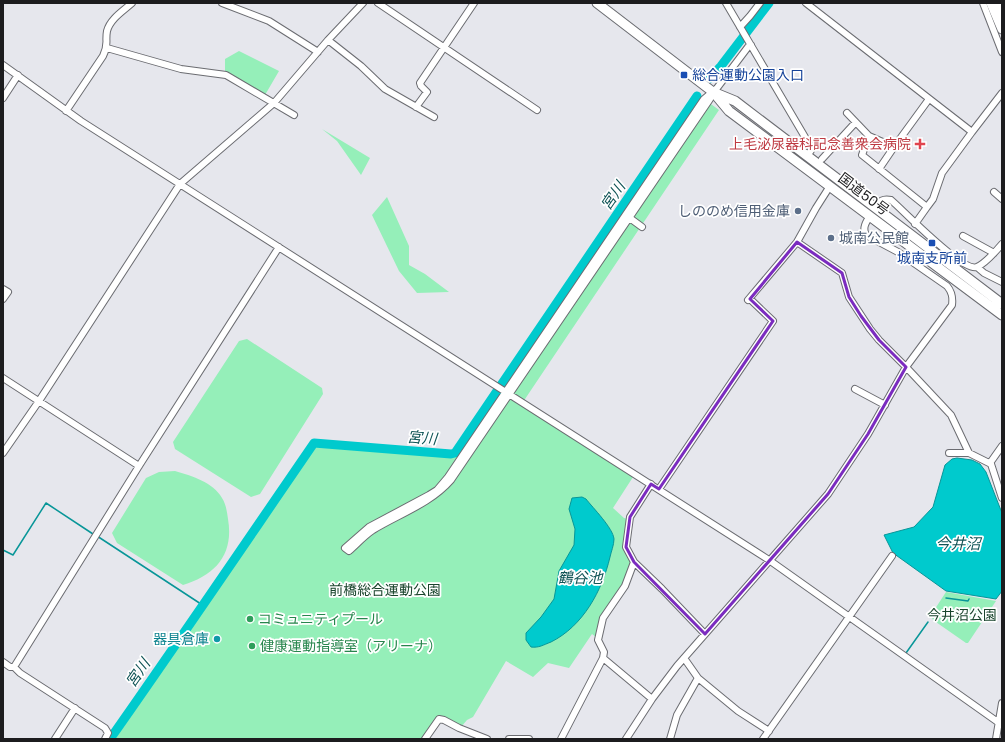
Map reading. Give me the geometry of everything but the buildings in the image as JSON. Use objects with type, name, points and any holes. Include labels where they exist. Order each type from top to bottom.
[{"type":"highway","name":"国道50号","points":[[597,3],[713,92],[729,111],[1002,315]]},
{"type":"highway","points":[[991,3],[1002,29]]},
{"type":"highway","points":[[998,3],[1002,11]]},
{"type":"highway","name":"国道50号","points":[[713,92],[735,101],[1002,304]]},
{"type":"street","points":[[66,111],[107,48],[107,31],[113,20],[132,3]]},
{"type":"street","points":[[222,3],[238,6],[269,21],[318,52]]},
{"type":"street","points":[[3,453],[39,401],[180,184],[274,103],[328,40],[363,3]]},
{"type":"street","points":[[378,3],[537,110]]},
{"type":"street","points":[[416,107],[427,92],[420,83],[474,3]]},
{"type":"street","points":[[726,3],[812,149],[807,156]]},
{"type":"street","points":[[741,29],[760,3]]},
{"type":"street","points":[[806,3],[972,132]]},
{"type":"street","points":[[983,3],[1002,52]]},
{"type":"street","points":[[328,40],[361,66],[385,89],[434,117]]},
{"type":"street","points":[[506,392],[454,476],[444,488],[430,498],[372,531],[349,551],[345,548],[369,527],[437,490],[453,471],[506,392],[628,217],[704,99],[713,92],[748,47],[749,43]]},
{"type":"street","points":[[107,48],[181,69],[226,76],[294,115]]},
{"type":"street","points":[[3,65],[66,111],[769,560],[850,616],[1000,724]]},
{"type":"street","points":[[3,98],[18,75]]},
{"type":"street","points":[[915,224],[933,199],[942,173],[1002,93]]},
{"type":"street","points":[[879,169],[929,99]]},
{"type":"street","points":[[847,113],[869,136],[894,147]]},
{"type":"street","points":[[822,159],[855,123]]},
{"type":"street","points":[[869,136],[862,155],[927,207]]},
{"type":"street","points":[[659,489],[773,321],[749,300],[797,242],[830,186]]},
{"type":"street","points":[[994,192],[1002,199]]},
{"type":"street","points":[[875,207],[880,201],[886,199],[891,200],[915,224],[965,265],[972,268],[977,267],[994,253],[1002,244]]},
{"type":"street","points":[[626,739],[652,699],[684,658],[828,494],[868,434],[906,366],[952,305],[953,299],[951,291],[934,276],[898,252],[866,235],[864,228],[870,216]]},
{"type":"street","points":[[628,217],[642,227]]},
{"type":"street","points":[[963,236],[994,253]]},
{"type":"street","points":[[797,242],[842,273],[849,297],[861,316],[879,340],[906,366],[952,415],[970,453]]},
{"type":"street","points":[[14,667],[139,466],[279,247]]},
{"type":"street","points":[[977,267],[984,273],[1002,282]]},
{"type":"street","points":[[3,288],[8,292],[3,299]]},
{"type":"street","points":[[3,378],[139,466]]},
{"type":"street","points":[[856,389],[885,405]]},
{"type":"street","points":[[990,463],[1002,446]]},
{"type":"street","points":[[949,453],[970,453],[990,463],[1002,498]]},
{"type":"street","points":[[651,484],[630,517],[626,547],[634,562],[705,634]]},
{"type":"street","points":[[763,739],[892,556]]},
{"type":"street","points":[[561,739],[603,658],[604,652],[598,640],[603,618],[624,586],[634,562]]},
{"type":"street","points":[[603,658],[652,699]]},
{"type":"street","points":[[684,658],[698,678],[738,711],[769,731]]},
{"type":"street","points":[[3,662],[10,667],[14,667],[20,673],[108,731],[105,739]]},
{"type":"street","points":[[670,739],[677,715],[698,678]]},
{"type":"street","points":[[996,739],[1000,724],[1002,703]]},
{"type":"street","points":[[55,739],[75,708]]},
{"type":"street","points":[[425,739],[439,719],[488,739]]},
{"type":"street","points":[[509,739],[529,739]]},
{"type":"highlighted area","points":[[797,242],[842,273],[849,297],[861,316],[879,340],[906,367],[868,434],[828,494],[705,634],[634,562],[626,547],[630,517],[651,484],[659,489],[773,321],[750,299]]},
{"type":"green space","points":[[239,51],[279,71],[265,95],[225,71],[225,59]]},
{"type":"green space","name":"前橋総合運動公園","points":[[700,96],[719,110],[521,405],[633,477],[613,508],[624,518],[628,519],[625,547],[631,561],[623,586],[616,597],[597,638],[592,634],[569,668],[548,663],[533,677],[506,661],[473,717],[467,720],[461,727],[442,718],[422,739],[115,739],[200,616],[315,444],[456,457]]},
{"type":"green space","points":[[322,129],[370,158],[361,175],[337,141]]},
{"type":"green space","points":[[387,197],[409,246],[409,265],[425,274],[449,292],[417,293],[399,271],[372,215]]},
{"type":"green space","points":[[247,339],[322,388],[323,394],[260,494],[251,497],[175,449],[173,442],[239,341]]},
{"type":"green space","points":[[175,471],[202,480],[218,492],[223,500],[228,516],[228,543],[225,553],[220,561],[205,575],[195,581],[183,585],[117,543],[112,533],[146,478],[159,472]]},
{"type":"green space","name":"今井沼公園","points":[[946,592],[996,601],[968,643],[933,620],[931,615]]},
{"type":"water","name":"今井沼","points":[[957,458],[972,460],[980,464],[986,472],[1002,513],[1002,591],[996,599],[946,591],[893,553],[884,535],[914,527],[933,507],[945,465],[952,459]]},
{"type":"water","name":"鶴谷池","points":[[582,497],[586,499],[602,518],[613,534],[614,544],[602,582],[590,606],[573,627],[551,642],[539,647],[531,647],[526,640],[526,633],[541,617],[554,599],[559,571],[574,545],[575,529],[569,509],[572,498]]},
{"type":"waterway","name":"宮川","points":[[709,79],[721,66],[769,3]]},
{"type":"waterway","name":"宮川","points":[[110,739],[314,443],[451,454],[455,453],[697,96]]},
{"type":"waterway","points":[[3,550],[13,555],[46,503],[93,534]]},
{"type":"waterway","points":[[97,536],[204,606]]},
{"type":"waterway","points":[[946,598],[968,601],[969,599]]},
{"type":"waterway","points":[[906,653],[928,622]]},
{"type":"place","name":"総合運動公園入口","points":[[684,75]]},
{"type":"place","name":"上毛泌尿器科記念善衆会病院","points":[[920,144]]},
{"type":"place","name":"しののめ信用金庫","points":[[798,211]]},
{"type":"place","name":"城南公民館","points":[[831,238]]},
{"type":"place","name":"城南支所前","points":[[932,243]]},
{"type":"place","name":"コミュニティプール","points":[[250,619]]},
{"type":"place","name":"器具倉庫","points":[[217,639]]},
{"type":"place","name":"健康運動指導室（アリーナ）","points":[[252,646]]}]
